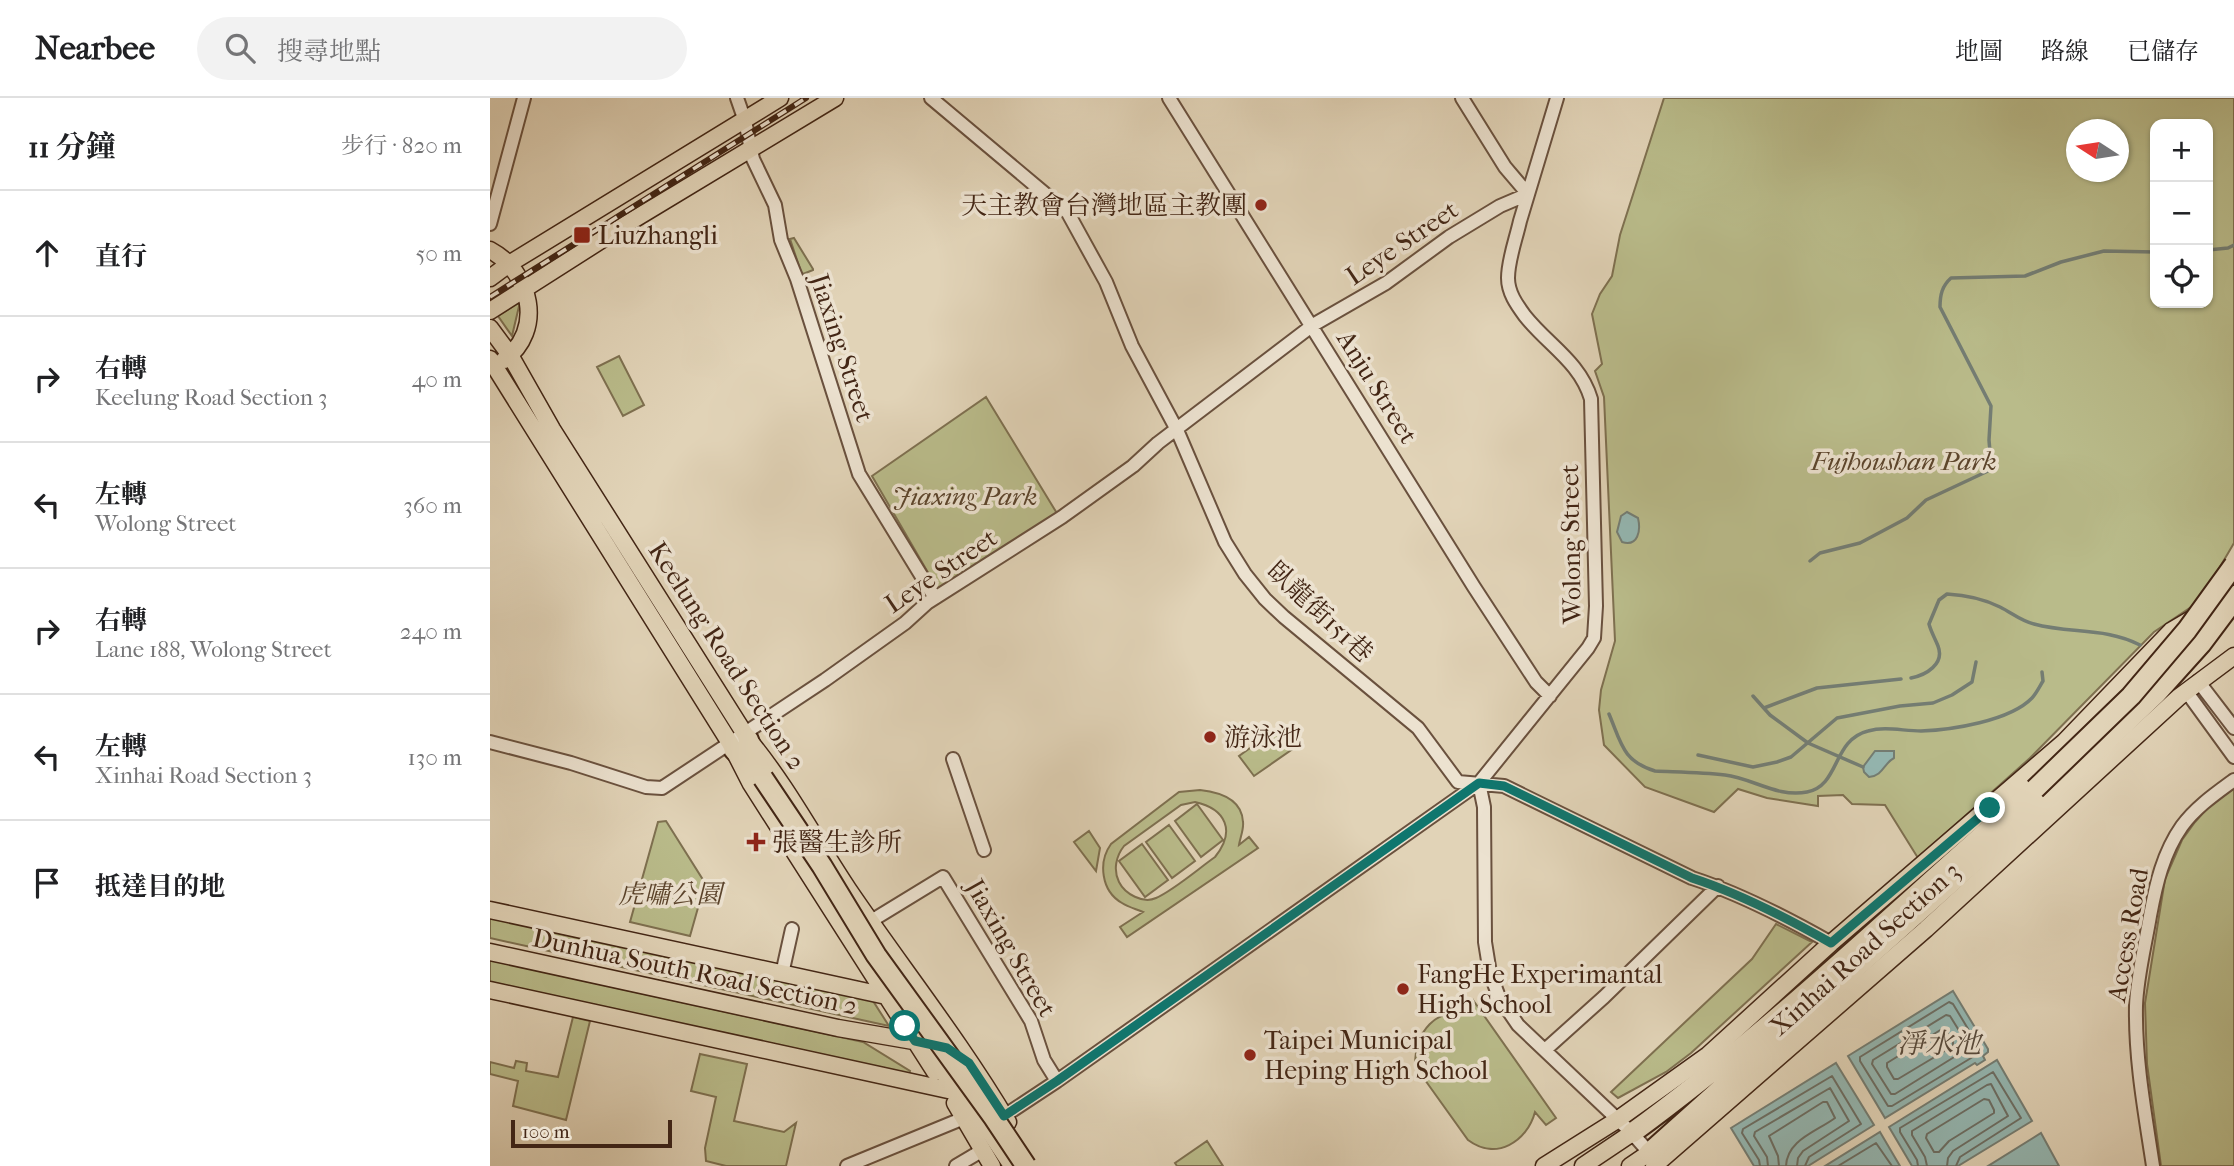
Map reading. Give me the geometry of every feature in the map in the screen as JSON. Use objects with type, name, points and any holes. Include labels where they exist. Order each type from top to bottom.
[{"type":"highway","points":[[1656,1162],[2131,696],[2187,630],[2234,565]]},
{"type":"highway","points":[[1625,1127],[1731,1056],[1977,848],[2068,778],[2156,694],[2201,644],[2234,600]]},
{"type":"highway","points":[[739,741],[822,866],[876,955],[923,1009],[933,1052],[1009,1165]]},
{"type":"highway","points":[[922,1042],[963,1088],[1009,1165]]},
{"type":"main road","points":[[490,278],[780,98]]},
{"type":"main road","points":[[490,311],[628,223],[835,98]]},
{"type":"main road","points":[[490,250],[509,264],[525,289],[528,320],[521,341],[510,355],[492,365]]},
{"type":"main road","name":"Keelung Road Section 2","points":[[490,328],[510,355],[739,741],[751,785],[887,997],[922,1042],[983,1150],[1009,1165]]},
{"type":"main road","name":"Keelung Road Section 2","points":[[492,365],[739,741],[775,771],[848,889],[871,921],[923,1009],[969,1063],[1035,1166]]},
{"type":"main road","name":"Xinhai Road Section 3","points":[[1544,1166],[1625,1127],[1831,943],[2064,742],[2171,631],[2234,594]]},
{"type":"main road","name":"Xinhai Road Section 3","points":[[1631,1165],[1656,1162],[1926,929],[2192,686],[2234,656]]},
{"type":"main road","name":"Dunhua South Road Section 2","points":[[490,910],[887,997],[923,1009]]},
{"type":"main road","name":"Dunhua South Road Section 2","points":[[490,952],[812,1022],[922,1042],[947,1048],[969,1063]]},
{"type":"main road","points":[[490,990],[948,1090]]},
{"type":"main road","points":[[1583,1166],[1625,1127]]},
{"type":"street","points":[[490,224],[524,98]]},
{"type":"street","name":"Jiaxing Street","points":[[737,98],[750,149],[775,205],[781,240],[797,279],[859,474],[935,598]]},
{"type":"street","points":[[931,98],[1068,213],[1106,282],[1132,346],[1177,430]]},
{"type":"street","name":"Anju Street","points":[[1169,98],[1495,620],[1536,682],[1550,696]]},
{"type":"street","points":[[1462,98],[1505,167],[1528,194]]},
{"type":"street","name":"Wolong Street","points":[[1004,1116],[1479,783],[1594,638],[1596,629],[1591,399],[1575,368],[1528,320],[1511,294],[1508,279],[1528,194],[1557,98]]},
{"type":"street","name":"Leye Street","points":[[490,742],[571,763],[646,787],[662,788],[739,741],[905,623],[935,598],[1062,517],[1133,466],[1313,325],[1386,284],[1449,237],[1500,206],[1528,194]]},
{"type":"street","name":"臥龍街151巷","points":[[1177,430],[1226,542],[1245,574],[1265,599],[1418,728],[1458,782],[1479,783]]},
{"type":"street","points":[[2192,686],[2234,728]]},
{"type":"street","points":[[2192,686],[2234,757]]},
{"type":"street","name":"Jiaxing Street","points":[[953,759],[984,850]]},
{"type":"street","name":"Access Road","points":[[2153,1166],[2138,1065],[2136,1005],[2156,887],[2162,865],[2181,828],[2206,801],[2234,780]]},
{"type":"street","points":[[1656,1162],[1625,1127],[1518,1025],[1499,997],[1490,973],[1485,942],[1484,807],[1479,783],[1504,786],[1692,878],[1718,886],[1783,917],[1831,943]]},
{"type":"street","name":"Jiaxing Street","points":[[871,921],[943,877],[1031,1021],[1044,1060],[1057,1081]]},
{"type":"street","points":[[1545,1050],[1604,997],[1718,886]]},
{"type":"street","points":[[782,974],[792,929]]},
{"type":"street","points":[[847,1166],[964,1118]]},
{"type":"street","points":[[956,1166],[983,1150]]},
{"type":"green space","name":"Fujhoushan Park","points":[[1664,98],[2234,98],[2234,543],[2200,601],[2154,632],[2030,758],[1918,858],[1885,805],[1852,804],[1843,795],[1818,796],[1818,806],[1767,798],[1738,789],[1714,812],[1645,787],[1604,745],[1599,710],[1601,690],[1615,641],[1604,397],[1595,371],[1602,364],[1592,314],[1600,294],[1612,276],[1620,235]]},
{"type":"green space","points":[[794,238],[813,270],[803,274],[801,272],[790,239]]},
{"type":"green space","points":[[520,302],[512,336],[498,316]]},
{"type":"green space","points":[[619,356],[644,405],[623,416],[597,367]]},
{"type":"green space","name":"Jiaxing Park","points":[[986,397],[1058,515],[941,595],[872,476]]},
{"type":"green space","points":[[1282,725],[1297,746],[1254,776],[1239,756]]},
{"type":"green space","points":[[2234,788],[2234,1166],[2161,1166],[2147,1064],[2145,1003],[2165,879],[2182,840],[2195,822],[2211,804]]},
{"type":"green space","points":[[1207,791],[1234,802],[1242,814],[1243,822],[1239,845],[1249,837],[1258,848],[1127,937],[1120,927],[1143,912],[1115,898],[1106,884],[1104,859],[1111,844],[1179,792]],"holes":[[[1195,802],[1206,805],[1220,816],[1226,830],[1215,857],[1178,885],[1151,900],[1140,899],[1125,890],[1119,882],[1116,868],[1117,859],[1124,846],[1181,805]]]},
{"type":"green space","points":[[1197,804],[1223,840],[1201,857],[1175,821]]},
{"type":"green space","name":"虎嘯公園","points":[[666,821],[705,883],[690,936],[630,922],[658,822]]},
{"type":"green space","points":[[1169,825],[1195,861],[1172,878],[1146,842]]},
{"type":"green space","points":[[1089,831],[1100,848],[1096,871],[1074,842]]},
{"type":"green space","points":[[1142,844],[1168,880],[1145,897],[1119,861]]},
{"type":"green space","points":[[490,916],[873,1001],[889,1026],[490,938]]},
{"type":"green space","points":[[1776,924],[1812,942],[1691,1053],[1666,1072],[1618,1098],[1611,1092],[1752,959]]},
{"type":"green space","points":[[490,960],[863,1042],[910,1071],[909,1074],[490,982]]},
{"type":"green space","points":[[1473,1000],[1556,1118],[1546,1125],[1535,1112],[1531,1123],[1518,1140],[1499,1148],[1489,1149],[1468,1140],[1415,1066],[1419,1042],[1430,1024],[1447,1014],[1472,1014],[1466,1006]]},
{"type":"green space","points":[[573,1017],[590,1021],[566,1120],[513,1106],[518,1081],[490,1074],[490,1062],[514,1068],[516,1061],[527,1063],[526,1071],[558,1077]]},
{"type":"green space","points":[[700,1054],[747,1064],[734,1121],[784,1132],[796,1123],[786,1166],[726,1166],[706,1161],[705,1148],[716,1097],[691,1091]]},
{"type":"green space","points":[[1207,1141],[1223,1166],[1177,1166],[1175,1163]]},
{"type":"water","points":[[1627,512],[1638,518],[1639,528],[1635,540],[1627,543],[1622,542],[1617,532],[1621,516]]},
{"type":"water","points":[[1875,751],[1894,751],[1894,758],[1880,772],[1869,777],[1863,767]]},
{"type":"water","name":"淨水池","points":[[1953,991],[1988,1049],[1983,1056],[1985,1060],[1977,1065],[1975,1063],[1885,1118],[1848,1056]]},
{"type":"water","name":"淨水池","points":[[1997,1060],[2032,1121],[1958,1166],[1912,1166],[1889,1127]]},
{"type":"water","name":"淨水池","points":[[1836,1063],[1874,1125],[1808,1166],[1754,1166],[1731,1128]]},
{"type":"water","name":"淨水池","points":[[1880,1132],[1900,1166],[1825,1166]]},
{"type":"water","points":[[2041,1133],[2059,1166],[1988,1166]]},
{"type":"waterway","points":[[2213,250],[2234,245]]},
{"type":"waterway","points":[[1810,561],[1820,553],[1860,543],[1907,518],[1926,500],[1988,471],[1991,465],[1991,406],[1940,307],[1942,291],[1951,278],[2025,276],[2061,262],[2104,251],[2150,252]]},
{"type":"waterway","points":[[1911,678],[1933,668],[1939,658],[1938,646],[1929,624],[1939,600],[1947,594],[1988,602],[2034,624],[2101,633],[2140,645]]},
{"type":"waterway","points":[[1698,755],[1753,767],[1777,762],[1791,757],[1837,718],[1900,706],[1933,703],[1952,695],[1972,682],[1976,662]]},
{"type":"waterway","points":[[1609,714],[1624,749],[1644,767],[1655,771],[1725,775],[1775,790],[1807,792],[1818,788],[1825,781],[1848,743],[1856,736],[1881,729],[1948,729],[1980,723],[2010,713],[2032,698],[2043,681],[2042,672]]},
{"type":"waterway","points":[[1764,708],[1817,688],[1901,679]]},
{"type":"waterway","points":[[1753,696],[1770,715],[1808,743],[1863,767]]},
{"type":"railway","points":[[490,297],[806,98]]},
{"type":"place","name":"天主教會台灣地區主教團","points":[[1261,205]]},
{"type":"place","name":"Liuzhangli","points":[[582,235]]},
{"type":"place","name":"游泳池","points":[[1210,737]]},
{"type":"place","name":"張醫生診所","points":[[756,842]]},
{"type":"place","name":"FangHe Experimantal High School","points":[[1403,989]]},
{"type":"place","name":"Taipei Municipal Heping High School","points":[[1250,1055]]},
{"type":"route","points":[[905,1026],[915,1041],[947,1048],[969,1063],[1004,1116],[1373,860],[1479,783],[1504,786],[1692,878],[1718,886],[1783,917],[1831,943],[1990,808]]}]
